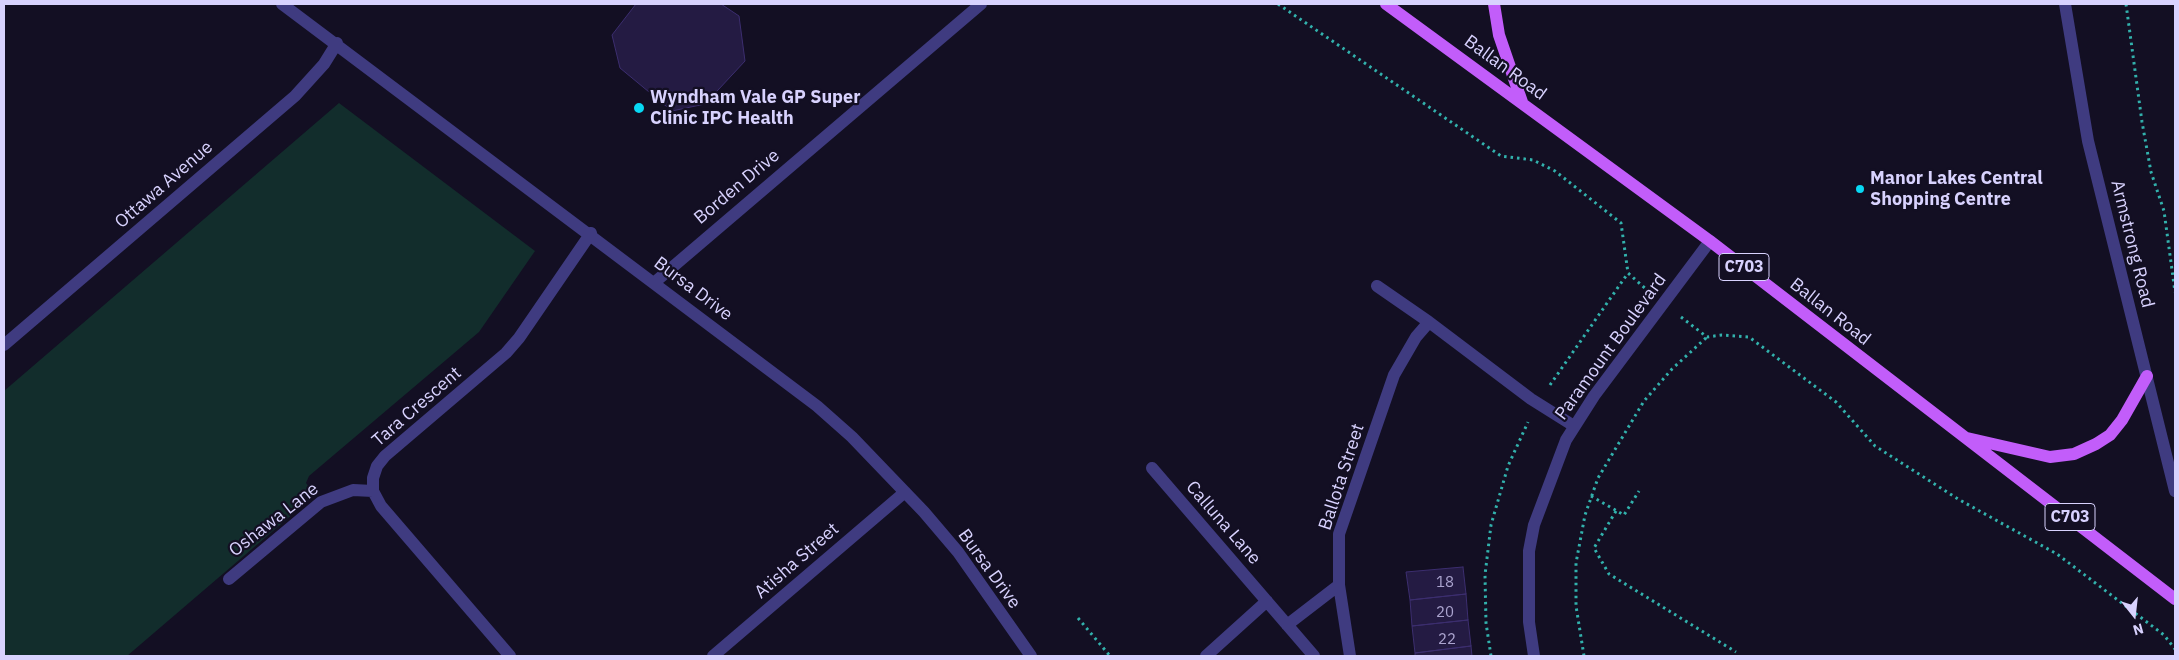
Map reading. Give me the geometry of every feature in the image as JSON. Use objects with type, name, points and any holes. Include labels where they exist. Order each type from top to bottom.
[{"type":"main road","name":"Ballan Road","points":[[1386,4],[1710,241],[1962,437],[2104,543],[2175,600]]},
{"type":"main road","points":[[1494,4],[1499,35],[1522,102]]},
{"type":"main road","points":[[1962,437],[2050,457],[2074,454],[2110,435],[2122,420],[2147,376]]},
{"type":"street","name":"Bursa Drive","points":[[282,4],[337,43],[817,406],[852,437],[905,492],[958,552],[1031,656]]},
{"type":"street","name":"Borden Drive","points":[[654,282],[981,4]]},
{"type":"street","name":"Armstrong Road","points":[[2065,4],[2088,141],[2175,491]]},
{"type":"street","name":"Ottawa Avenue","points":[[4,345],[295,96],[324,64],[337,43]]},
{"type":"street","name":"Tara Crescent","points":[[373,491],[373,478],[377,466],[385,456],[506,353],[519,338],[590,234]]},
{"type":"street","name":"Paramount Boulevard","points":[[1534,656],[1529,622],[1529,551],[1534,525],[1547,488],[1574,426],[1662,303],[1710,241]]},
{"type":"street","points":[[1377,286],[1430,322],[1538,404],[1574,426]]},
{"type":"street","name":"Ballota Street","points":[[1350,656],[1339,586],[1339,534],[1394,375],[1416,337],[1430,322]]},
{"type":"street","name":"Calluna Lane","points":[[1152,468],[1314,656]]},
{"type":"street","name":"Oshawa Lane","points":[[229,579],[321,502],[353,490],[373,491]]},
{"type":"street","points":[[373,491],[381,506],[510,656]]},
{"type":"street","name":"Atisha Street","points":[[713,656],[905,492]]},
{"type":"street","points":[[1287,625],[1339,586]]},
{"type":"street","points":[[1206,656],[1267,601]]},
{"type":"path","points":[[1278,4],[1500,156],[1533,160],[1554,171],[1621,223],[1628,273],[1662,303],[1707,337]]},
{"type":"path","points":[[2126,4],[2142,122],[2151,172],[2164,211],[2175,292]]},
{"type":"path","points":[[1491,656],[1486,623],[1485,575],[1491,525],[1508,466],[1538,404],[1628,273]]},
{"type":"path","points":[[1584,656],[1576,606],[1576,563],[1591,496],[1598,478],[1613,449],[1644,401],[1672,369],[1707,337],[1722,335],[1750,337],[1836,402],[1876,446],[1958,499],[2057,554],[2164,635],[2175,649]]},
{"type":"path","points":[[1591,496],[1624,516],[1640,491]]},
{"type":"path","points":[[1616,511],[1594,548],[1608,574],[1736,652]]},
{"type":"path","points":[[1078,618],[1110,656]]},
{"type":"green space","points":[[339,103],[535,251],[479,332],[309,476],[306,483],[315,495],[127,656],[4,656],[4,391]]},
{"type":"building","points":[[636,4],[721,4],[739,16],[745,61],[705,104],[672,111],[620,68],[612,35]]},
{"type":"building","points":[[1463,567],[1466,594],[1410,600],[1406,572]]},
{"type":"building","points":[[1466,594],[1468,620],[1412,626],[1410,600]]},
{"type":"building","points":[[1468,620],[1471,646],[1415,653],[1412,626]]},
{"type":"building","points":[[1471,646],[1472,656],[1415,656],[1415,653]]},
{"type":"place","name":"Wyndham Vale GP Super Clinic IPC Health","points":[[639,108]]},
{"type":"place","name":"Manor Lakes Central Shopping Centre","points":[[1860,189]]}]
